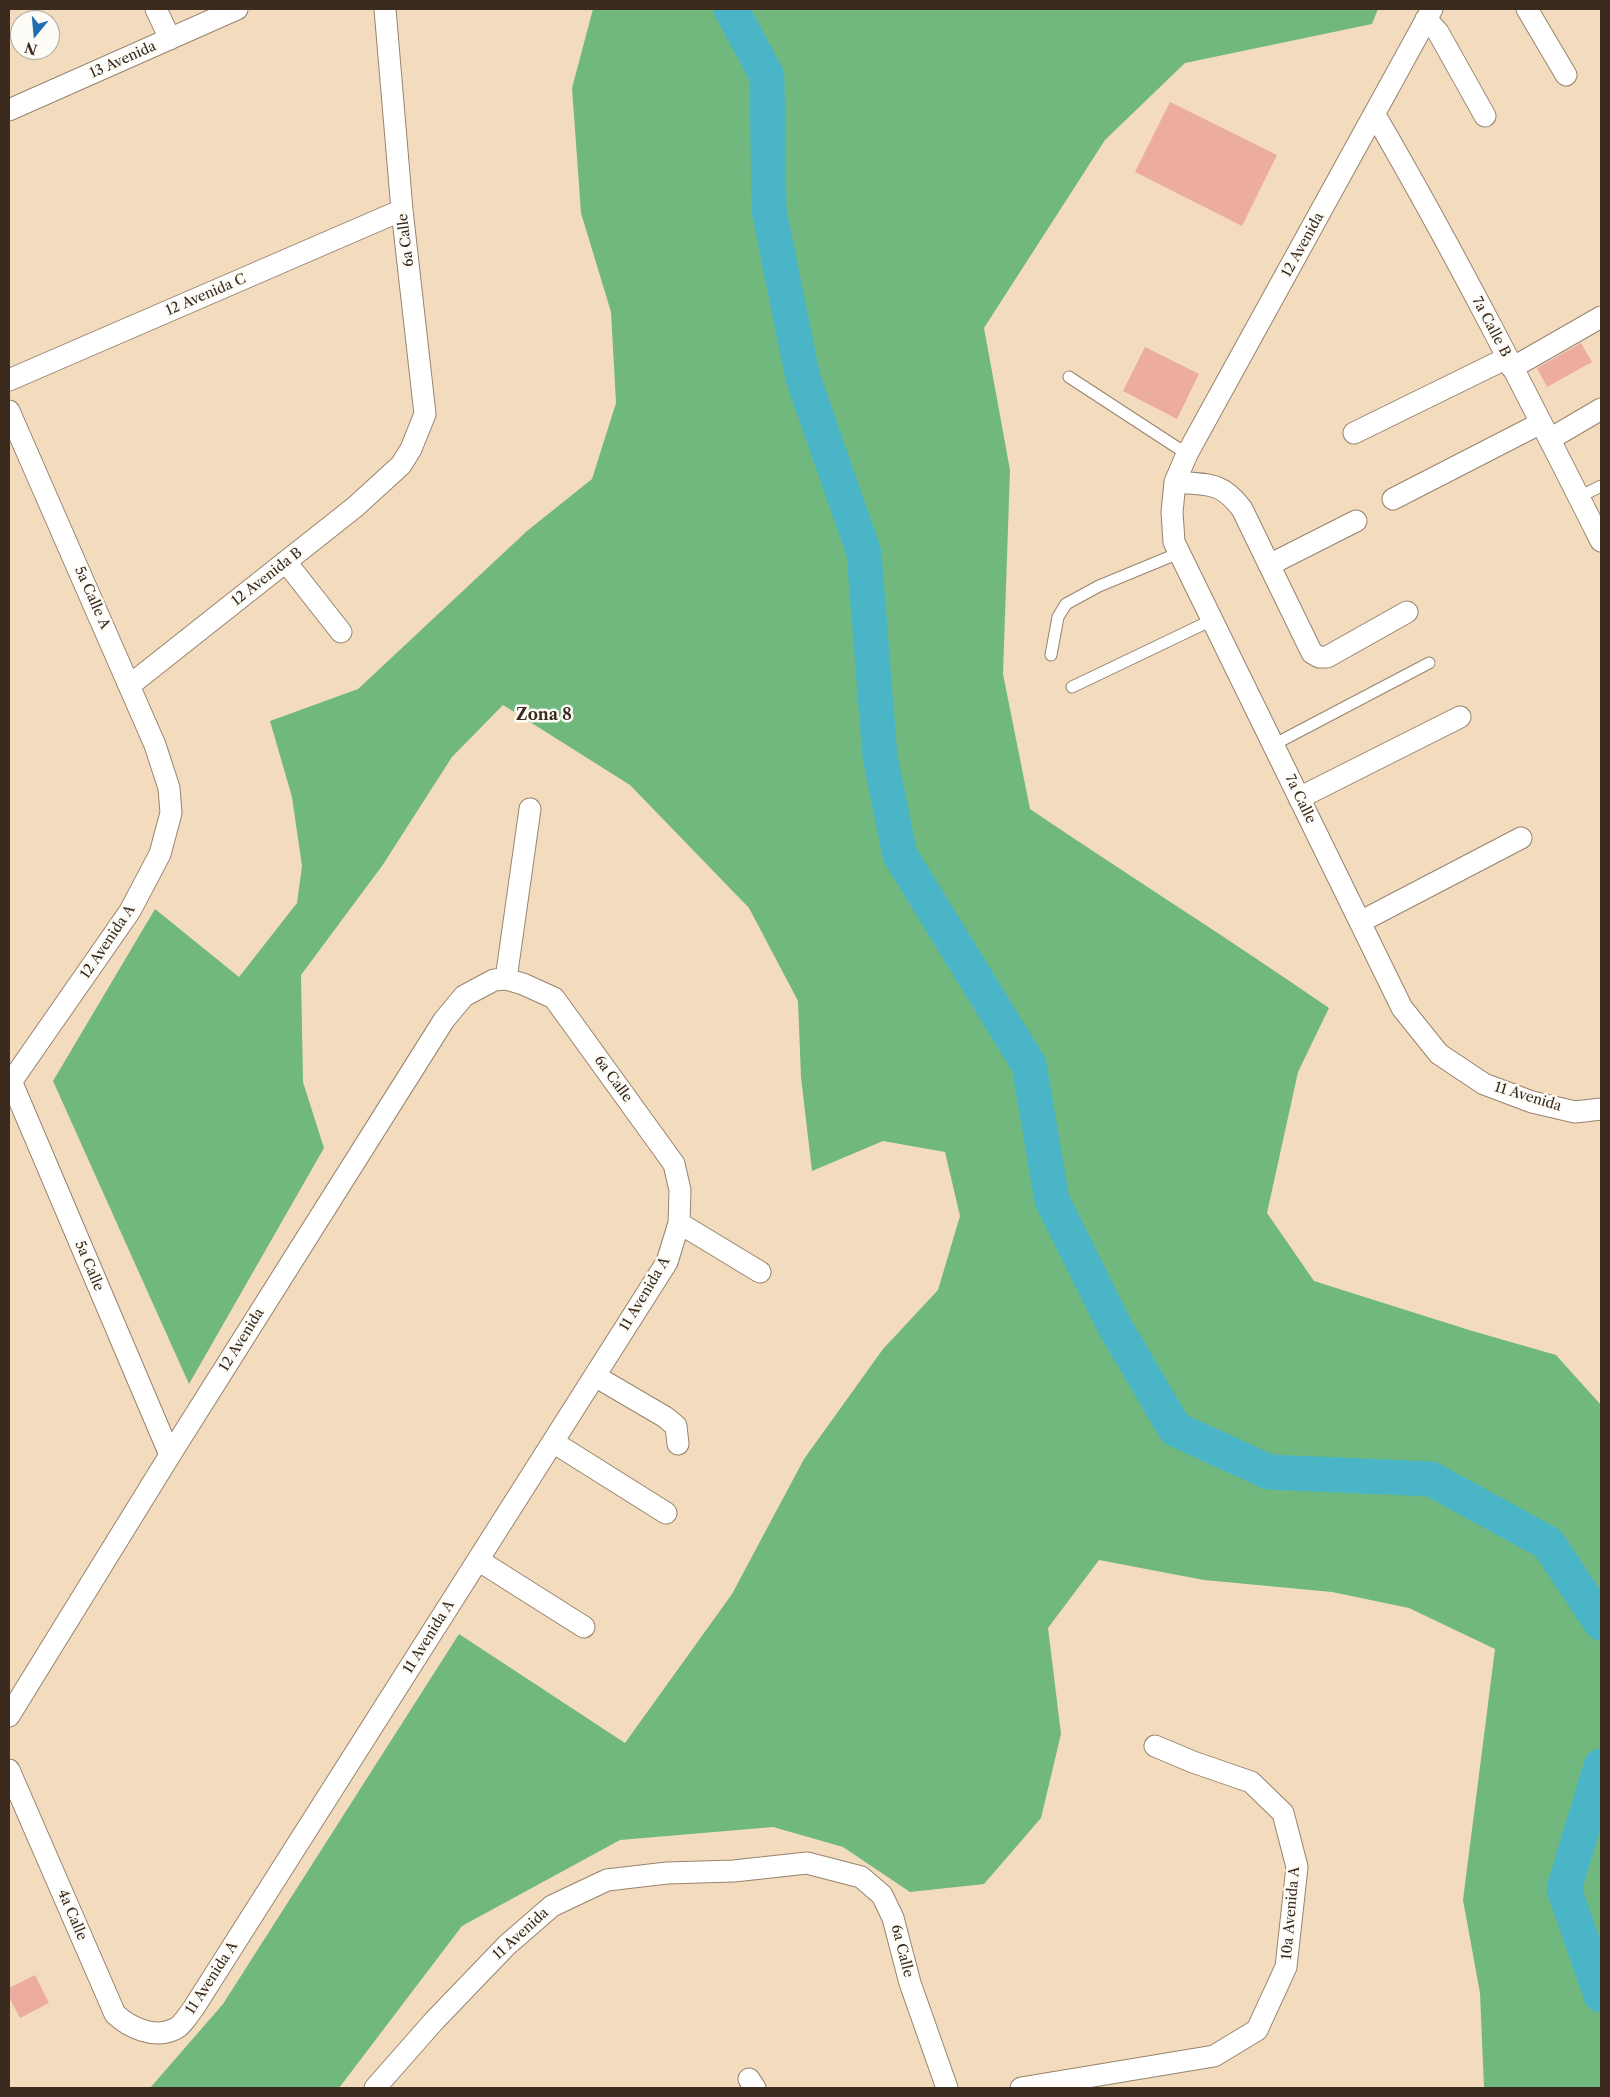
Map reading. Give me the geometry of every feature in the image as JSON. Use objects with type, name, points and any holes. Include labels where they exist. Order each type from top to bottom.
[{"type":"street","points":[[156,9],[170,39]]},
{"type":"street","name":"13 Avenida","points":[[9,110],[237,9]]},
{"type":"street","name":"6a Calle","points":[[385,9],[402,210],[425,414],[411,449],[401,465]]},
{"type":"street","points":[[1527,9],[1566,75]]},
{"type":"street","points":[[1429,14],[1485,116]]},
{"type":"street","name":"12 Avenida","points":[[1175,482],[1187,454],[1375,116],[1429,14]]},
{"type":"street","name":"7a Calle B","points":[[1375,116],[1406,169],[1510,363],[1601,541]]},
{"type":"street","name":"12 Avenida C","points":[[9,380],[402,210]]},
{"type":"street","points":[[1354,433],[1510,363],[1601,317]]},
{"type":"street","points":[[1393,499],[1545,431],[1601,409]]},
{"type":"street","name":"5a Calle A","points":[[9,411],[130,685],[155,745],[169,788]]},
{"type":"street","name":"12 Avenida B","points":[[130,685],[355,507],[401,465]]},
{"type":"street","points":[[1175,482],[1208,485],[1222,489],[1231,495],[1242,509],[1312,653],[1319,657],[1327,657],[1407,612]]},
{"type":"street","name":"7a Calle","points":[[1175,482],[1172,512],[1174,542],[1402,1008],[1439,1054],[1484,1084]]},
{"type":"street","points":[[1269,565],[1356,521]]},
{"type":"street","points":[[286,562],[341,632]]},
{"type":"street","points":[[1299,798],[1460,717]]},
{"type":"street","name":"12 Avenida A","points":[[10,1079],[130,910],[160,854],[171,814],[169,788]]},
{"type":"street","points":[[500,980],[530,809]]},
{"type":"street","points":[[1360,922],[1522,838]]},
{"type":"street","name":"6a Calle","points":[[500,980],[523,984],[554,998],[674,1164],[680,1190],[679,1223]]},
{"type":"street","name":"12 Avenida","points":[[9,1716],[170,1455],[444,1020],[464,996],[500,980]]},
{"type":"street","name":"5a Calle","points":[[10,1079],[170,1455]]},
{"type":"street","name":"11 Avenida","points":[[1484,1084],[1532,1102],[1575,1112],[1601,1109]]},
{"type":"street","points":[[679,1223],[760,1272]]},
{"type":"street","name":"11 Avenida A","points":[[160,2033],[177,2029],[193,2009],[667,1262],[679,1223]]},
{"type":"street","points":[[595,1376],[665,1417],[676,1426],[678,1444]]},
{"type":"street","points":[[553,1442],[666,1513]]},
{"type":"street","points":[[478,1560],[584,1627]]},
{"type":"street","name":"10a Avenida A","points":[[1021,2088],[1214,2056],[1257,2030],[1286,1967],[1297,1867],[1283,1813],[1251,1782],[1193,1762],[1155,1746]]},
{"type":"street","name":"4a Calle","points":[[9,1770],[115,2014],[123,2022],[144,2031],[160,2033]]},
{"type":"street","name":"6a Calle","points":[[807,1863],[861,1876],[882,1895],[894,1918],[910,1983],[947,2088]]},
{"type":"street","name":"11 Avenida","points":[[374,2088],[434,2021],[507,1945],[552,1906],[607,1880],[667,1873],[734,1871],[807,1863]]},
{"type":"lane","points":[[1069,377],[1187,454]]},
{"type":"lane","points":[[1579,498],[1601,486]]},
{"type":"lane","points":[[1050,655],[1058,617],[1066,604],[1098,586],[1179,553]]},
{"type":"lane","points":[[1072,687],[1212,620]]},
{"type":"lane","points":[[1273,745],[1429,663]]},
{"type":"green space","points":[[593,9],[1378,9],[1372,24],[1185,63],[1105,140],[984,328],[1010,470],[1003,674],[1030,809],[1329,1008],[1298,1072],[1267,1213],[1314,1281],[1469,1330],[1556,1355],[1601,1405],[1601,2088],[1484,2088],[1480,1993],[1463,1900],[1495,1649],[1409,1608],[1332,1592],[1204,1580],[1099,1560],[1048,1628],[1061,1734],[1041,1818],[984,1884],[910,1892],[843,1847],[773,1827],[620,1840],[462,1926],[339,2088],[150,2088],[223,2004],[459,1634],[625,1743],[732,1594],[804,1459],[883,1349],[938,1290],[960,1216],[945,1152],[883,1141],[812,1171],[801,1077],[798,1001],[749,908],[630,785],[503,705],[452,757],[382,866],[301,975],[303,1082],[324,1148],[189,1384],[53,1081],[155,909],[239,977],[297,903],[302,866],[292,797],[270,721],[358,689],[527,531],[592,479],[616,403],[611,312],[581,213],[572,88]]},
{"type":"building","points":[[1170,102],[1277,155],[1242,226],[1135,172]]},
{"type":"building","points":[[1581,343],[1592,362],[1547,387],[1537,368]]},
{"type":"building","points":[[1145,347],[1199,374],[1177,419],[1123,391]]},
{"type":"building","points":[[35,1975],[49,2003],[20,2018],[9,1997],[9,1988]]},
{"type":"waterway","points":[[731,9],[767,76],[769,211],[803,378],[864,553],[880,757],[900,855],[1029,1065],[1052,1200],[1114,1325],[1175,1429],[1269,1472],[1431,1479],[1548,1543],[1601,1623]]},
{"type":"waterway","points":[[1601,1766],[1564,1889],[1601,1995]]},
{"type":"district","name":"Zona 8","points":[[544,715]]}]
